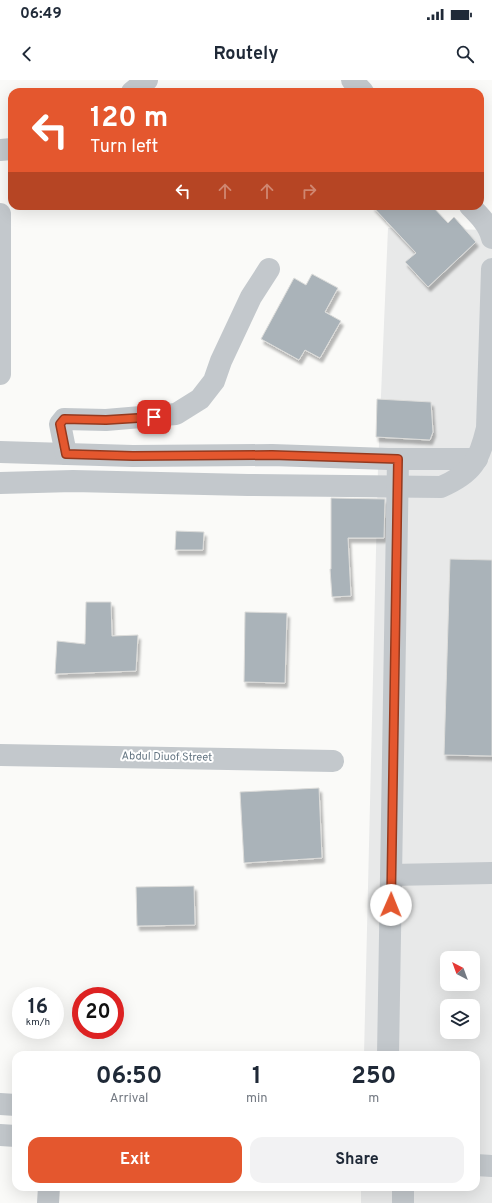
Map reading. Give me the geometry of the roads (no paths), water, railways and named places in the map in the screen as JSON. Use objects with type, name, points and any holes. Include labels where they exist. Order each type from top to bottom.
[{"type":"street","points":[[137,88],[147,80]]},
{"type":"street","points":[[476,210],[487,225],[492,238]]},
{"type":"street","points":[[0,215],[0,374]]},
{"type":"street","points":[[66,454],[60,424],[64,419],[106,420],[176,414],[200,399],[214,381],[220,361],[250,297],[269,269]]},
{"type":"street","points":[[0,483],[73,481],[441,487],[455,481],[467,473],[477,459],[483,445],[487,428],[492,269]]},
{"type":"street","points":[[0,452],[133,456],[280,456],[398,459],[477,459]]},
{"type":"street","points":[[280,456],[283,485]]},
{"type":"street","points":[[388,1051],[398,459]]},
{"type":"street","name":"Abdul Diuof Street","points":[[0,754],[333,761]]},
{"type":"street","points":[[392,875],[492,873]]},
{"type":"street","points":[[0,1104],[12,1104]]},
{"type":"street","points":[[0,1135],[12,1136]]},
{"type":"street","points":[[480,1165],[492,1166]]},
{"type":"street","points":[[48,1203],[49,1191]]},
{"type":"street","points":[[402,1203],[403,1191]]}]
